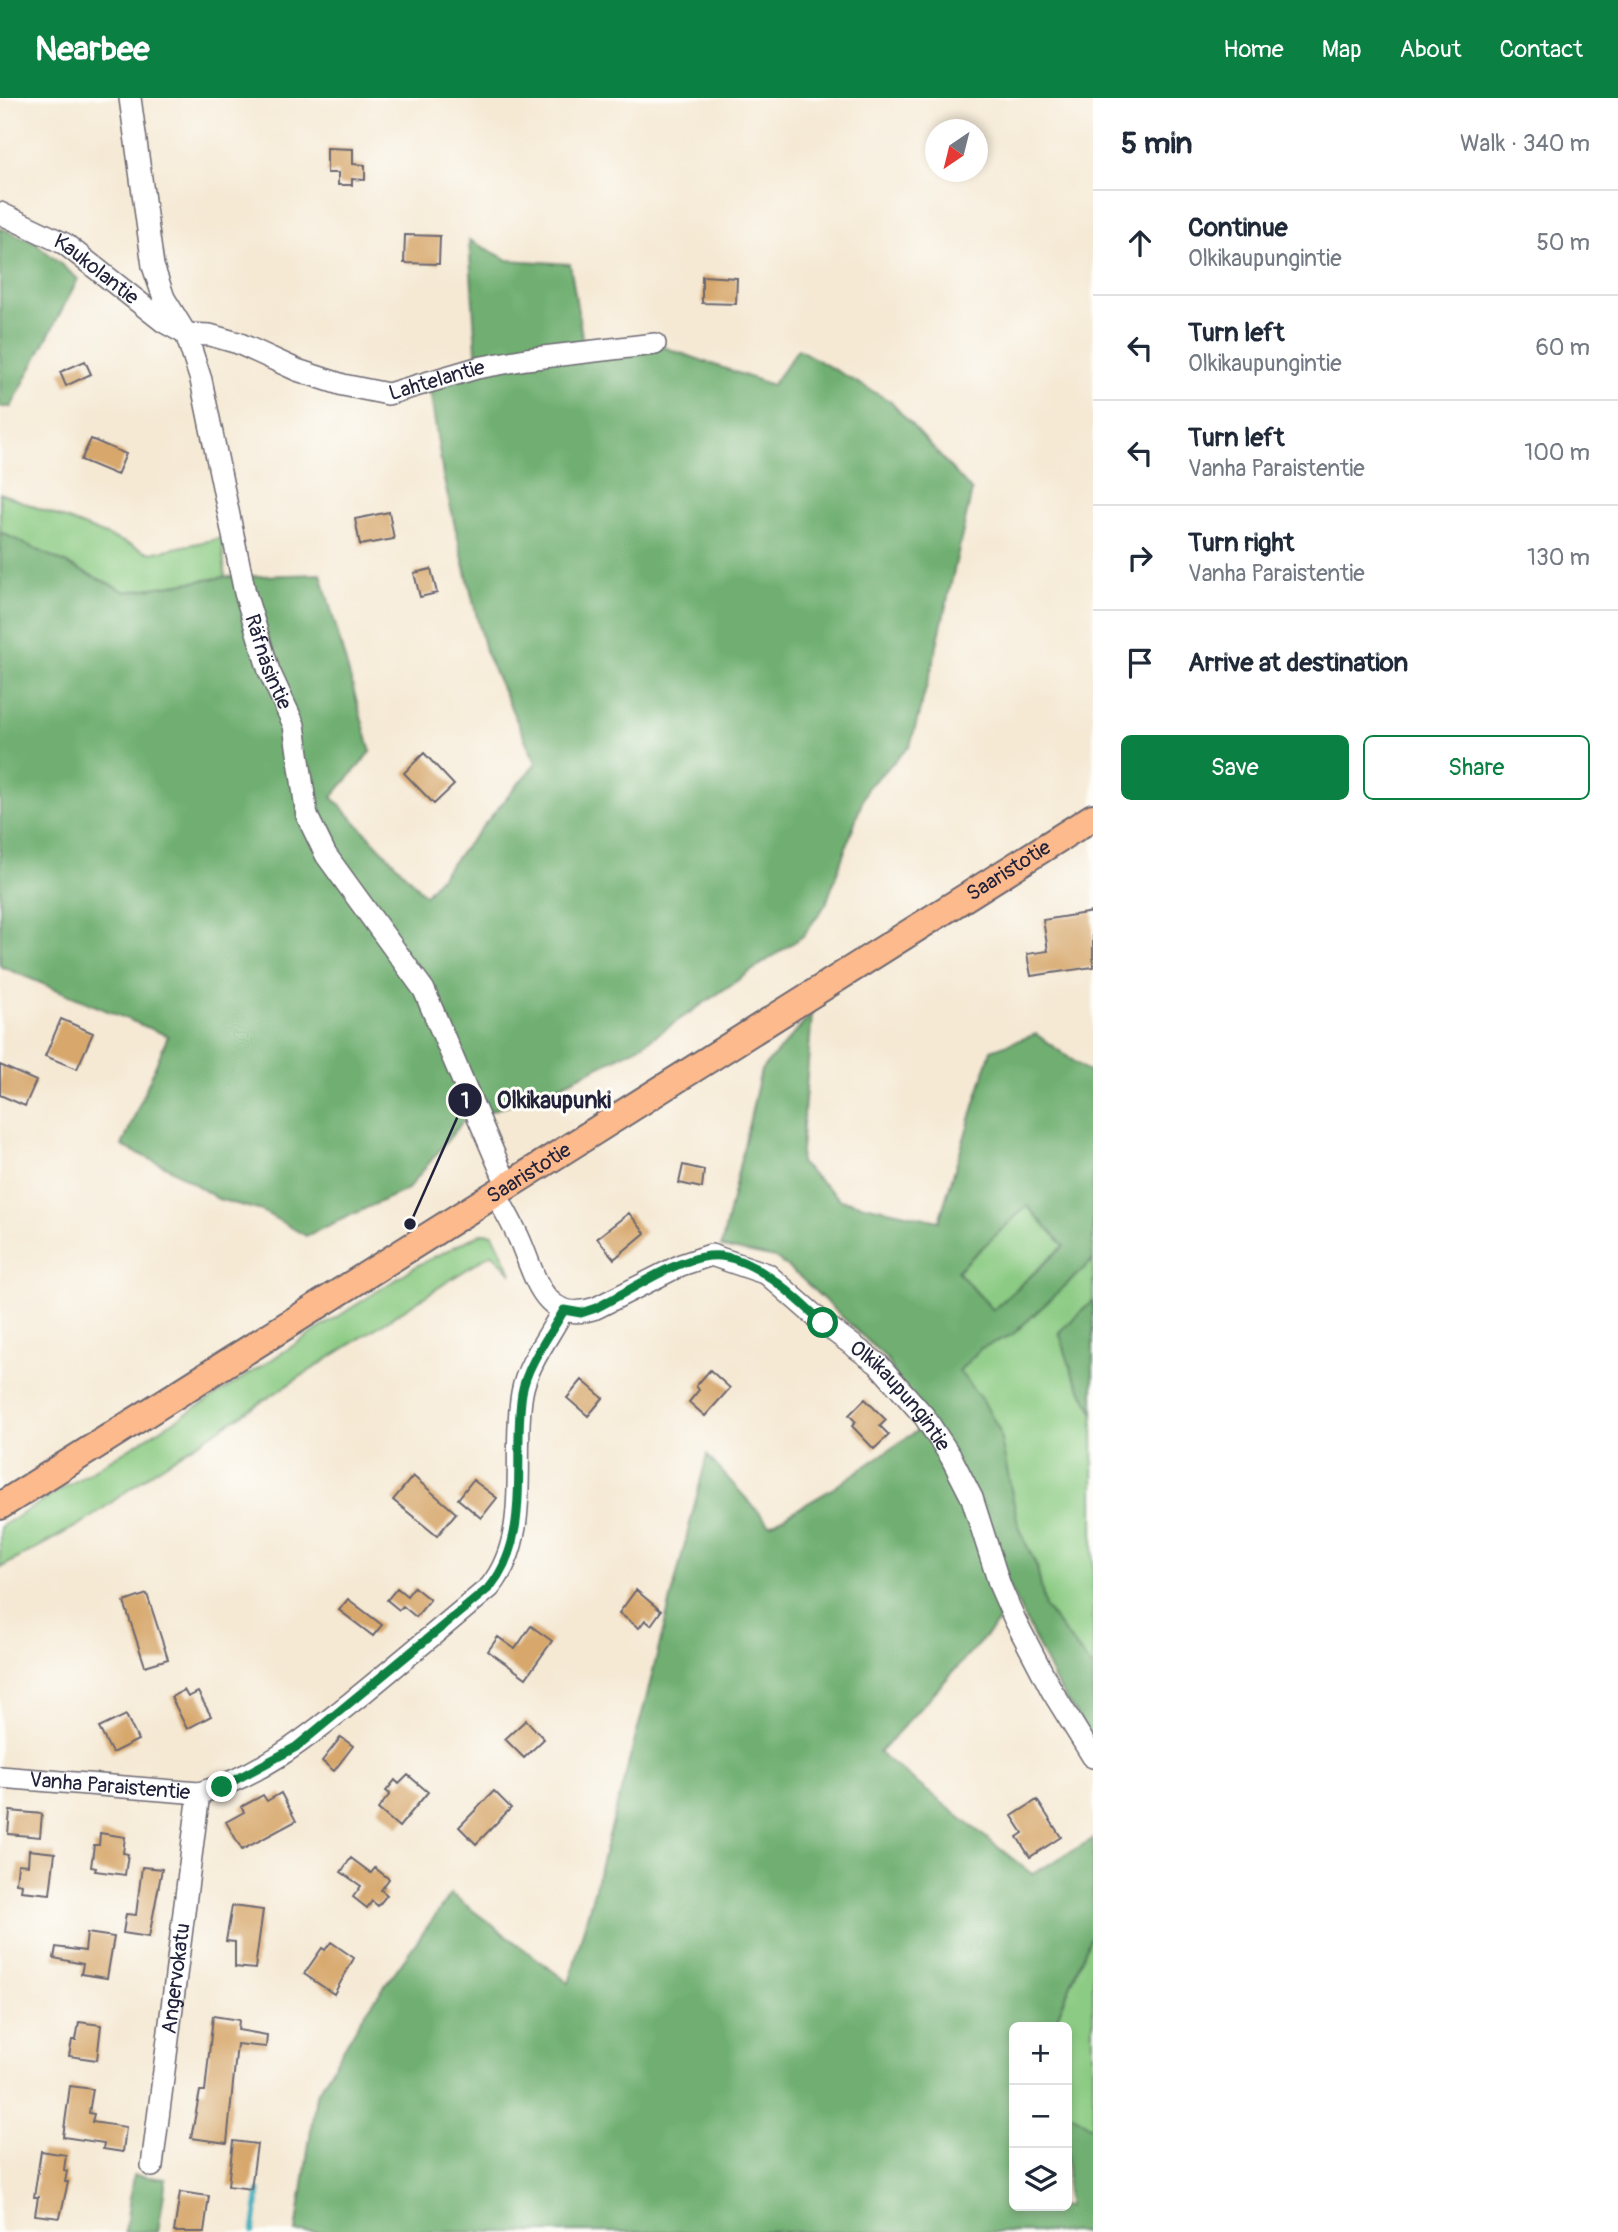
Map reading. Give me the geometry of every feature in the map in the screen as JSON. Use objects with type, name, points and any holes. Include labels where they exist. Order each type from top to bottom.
[{"type":"main road","name":"Saaristotie","points":[[0,1506],[1093,817]]},
{"type":"street","name":"Räfnäsintie","points":[[130,98],[153,266],[164,298],[187,334],[201,380],[245,593],[269,671],[294,725],[307,816],[326,855],[424,989],[502,1191]]},
{"type":"street","name":"Kaukolantie","points":[[0,213],[65,244],[141,307],[187,334]]},
{"type":"street","name":"Lahtelantie","points":[[187,334],[229,341],[297,370],[343,385],[388,394],[477,368],[655,344]]},
{"type":"street","points":[[502,1191],[539,1289],[564,1310]]},
{"type":"street","name":"Olkikaupungintie","points":[[564,1310],[581,1313],[596,1308],[681,1265],[711,1255],[767,1274],[823,1323],[878,1364],[924,1416],[951,1457],[972,1498],[1000,1586],[1015,1620],[1052,1691],[1093,1757]]},
{"type":"street","name":"Vanha Paraistentie","points":[[0,1777],[200,1793],[222,1787],[296,1747],[490,1587],[501,1573],[516,1525],[517,1436],[523,1390],[564,1310]]},
{"type":"street","name":"Angervokatu","points":[[152,2166],[200,1793]]},
{"type":"green space","points":[[0,228],[35,242],[78,279],[11,407],[0,407]]},
{"type":"green space","points":[[469,240],[508,260],[570,264],[585,354],[655,344],[772,385],[798,349],[890,401],[972,491],[933,663],[910,746],[867,788],[826,904],[803,936],[639,1047],[557,1087],[463,1121],[408,1189],[306,1236],[262,1211],[218,1199],[169,1168],[122,1146],[168,1036],[0,966],[0,532],[126,592],[225,577],[321,574],[371,752],[332,797],[425,895],[536,763],[485,651],[443,476],[429,383],[477,367]]},
{"type":"green space","points":[[0,493],[151,553],[222,538],[225,577],[126,592],[0,532]]},
{"type":"green space","points":[[812,1014],[800,1163],[841,1200],[939,1221],[991,1050],[1036,1034],[1093,1075],[1093,1260],[1012,1335],[981,1348],[959,1371],[985,1404],[999,1430],[1019,1529],[1037,1567],[1045,1607],[1093,1669],[1093,1739],[1058,1687],[1013,1594],[887,1359],[801,1278],[775,1258],[721,1247],[761,1070]],"holes":[[[1027,1206],[1064,1246],[993,1310],[957,1271]]]},
{"type":"green space","points":[[1027,1206],[1064,1245],[993,1310],[957,1271]]},
{"type":"green space","points":[[482,1233],[493,1234],[512,1274],[492,1253],[153,1472],[86,1521],[0,1568],[0,1527],[215,1396],[418,1265]]},
{"type":"green space","points":[[1093,1260],[1093,1301],[1059,1332],[1093,1412],[1093,1669],[1045,1607],[1037,1567],[1019,1529],[959,1371],[981,1348],[1012,1335]]},
{"type":"green space","points":[[1093,1301],[1093,1412],[1073,1375],[1059,1332]]},
{"type":"green space","points":[[924,1426],[959,1489],[1005,1615],[879,1753],[1032,1874],[1093,1839],[1093,1931],[1055,2022],[1009,2022],[1009,2211],[1072,2211],[1072,2114],[1093,2128],[1093,2232],[296,2232],[316,2095],[361,2019],[451,1894],[569,1983],[647,1695],[707,1455],[770,1525],[832,1489]]},
{"type":"green space","points":[[1093,1931],[1092,2129],[1072,2115],[1072,2022],[1055,2022]]},
{"type":"green space","points":[[133,2175],[166,2179],[158,2232],[125,2232]]},
{"type":"building","points":[[327,148],[353,149],[353,164],[365,165],[365,180],[352,179],[352,185],[338,185],[338,173],[327,173]]},
{"type":"building","points":[[405,235],[440,236],[439,264],[404,263]]},
{"type":"building","points":[[702,276],[737,278],[736,304],[702,303]]},
{"type":"building","points":[[85,361],[91,374],[66,386],[60,372]]},
{"type":"building","points":[[91,439],[126,454],[117,475],[81,460]]},
{"type":"building","points":[[389,512],[394,539],[360,545],[355,519]]},
{"type":"building","points":[[431,569],[437,593],[420,597],[414,573]]},
{"type":"building","points":[[424,753],[454,785],[434,804],[404,773]]},
{"type":"building","points":[[1093,912],[1093,967],[1031,976],[1027,954],[1048,951],[1043,920]]},
{"type":"building","points":[[61,1019],[93,1033],[77,1069],[45,1056]]},
{"type":"building","points":[[0,1065],[36,1081],[25,1106],[0,1095]]},
{"type":"building","points":[[683,1165],[704,1170],[702,1188],[679,1183]]},
{"type":"building","points":[[629,1213],[645,1233],[614,1259],[597,1238]]},
{"type":"building","points":[[710,1370],[730,1388],[705,1416],[689,1402],[699,1390],[696,1386]]},
{"type":"building","points":[[582,1380],[603,1398],[588,1416],[567,1398]]},
{"type":"building","points":[[865,1399],[886,1420],[880,1426],[889,1435],[874,1449],[852,1426],[856,1422],[849,1415]]},
{"type":"building","points":[[413,1476],[456,1513],[437,1536],[393,1500]]},
{"type":"building","points":[[473,1480],[497,1498],[481,1518],[458,1499]]},
{"type":"building","points":[[414,1587],[430,1600],[416,1617],[403,1606],[399,1610],[387,1600],[397,1588],[407,1596]]},
{"type":"building","points":[[636,1590],[661,1611],[651,1625],[645,1620],[639,1628],[619,1613]]},
{"type":"building","points":[[147,1594],[168,1659],[145,1666],[124,1602]]},
{"type":"building","points":[[348,1599],[382,1625],[373,1636],[339,1610]]},
{"type":"building","points":[[531,1626],[552,1641],[526,1678],[488,1651],[498,1637],[515,1649]]},
{"type":"building","points":[[184,1690],[188,1697],[198,1692],[211,1716],[187,1729],[171,1697]]},
{"type":"building","points":[[126,1715],[138,1740],[112,1753],[99,1728]]},
{"type":"building","points":[[526,1720],[544,1739],[524,1758],[505,1739]]},
{"type":"building","points":[[341,1737],[353,1746],[334,1771],[322,1761]]},
{"type":"building","points":[[408,1775],[428,1792],[399,1827],[378,1809],[390,1794],[386,1791],[395,1780],[399,1784]]},
{"type":"building","points":[[494,1791],[511,1808],[476,1844],[459,1827]]},
{"type":"building","points":[[281,1793],[296,1821],[242,1850],[226,1822],[244,1812],[241,1807],[263,1795],[267,1801]]},
{"type":"building","points":[[1037,1800],[1061,1837],[1030,1857],[1017,1837],[1023,1833],[1012,1816]]},
{"type":"building","points":[[10,1811],[42,1814],[40,1837],[8,1834]]},
{"type":"building","points":[[100,1833],[125,1837],[123,1853],[128,1854],[125,1875],[95,1871],[96,1868],[91,1867],[94,1845],[99,1845]]},
{"type":"building","points":[[29,1850],[55,1853],[50,1894],[21,1891],[22,1884],[16,1883],[18,1864],[28,1865]]},
{"type":"building","points":[[351,1858],[371,1873],[375,1868],[389,1879],[381,1890],[387,1895],[378,1906],[372,1901],[367,1908],[353,1897],[361,1886],[341,1872]]},
{"type":"building","points":[[142,1867],[162,1869],[149,1937],[123,1933],[126,1914],[136,1915]]},
{"type":"building","points":[[232,1906],[263,1910],[255,1969],[235,1967],[235,1942],[226,1941]]},
{"type":"building","points":[[87,1933],[114,1937],[107,1978],[81,1974],[83,1964],[54,1958],[56,1947],[85,1951]]},
{"type":"building","points":[[331,1942],[354,1958],[334,1994],[304,1974],[322,1948],[325,1950]]},
{"type":"building","points":[[213,2016],[239,2020],[238,2030],[267,2035],[266,2047],[237,2044],[227,2143],[191,2138],[200,2091],[205,2091]]},
{"type":"building","points":[[79,2022],[101,2025],[97,2060],[69,2056],[72,2040],[76,2040]]},
{"type":"building","points":[[70,2086],[93,2089],[89,2113],[94,2114],[92,2122],[126,2127],[123,2152],[103,2149],[104,2143],[63,2137]]},
{"type":"building","points":[[233,2141],[257,2144],[251,2189],[228,2186]]},
{"type":"building","points":[[41,2151],[66,2155],[64,2170],[67,2171],[65,2182],[68,2182],[60,2218],[35,2215],[38,2197],[34,2197]]},
{"type":"building","points":[[180,2192],[209,2196],[204,2232],[174,2232]]},
{"type":"waterway","points":[[253,2232],[259,2191]]},
{"type":"place","name":"Olkikaupunki","points":[[410,1224]]},
{"type":"route","points":[[222,1787],[296,1747],[490,1587],[501,1573],[516,1525],[517,1436],[523,1390],[530,1371],[564,1310],[581,1313],[596,1308],[681,1265],[711,1255],[767,1274],[823,1323]]}]
